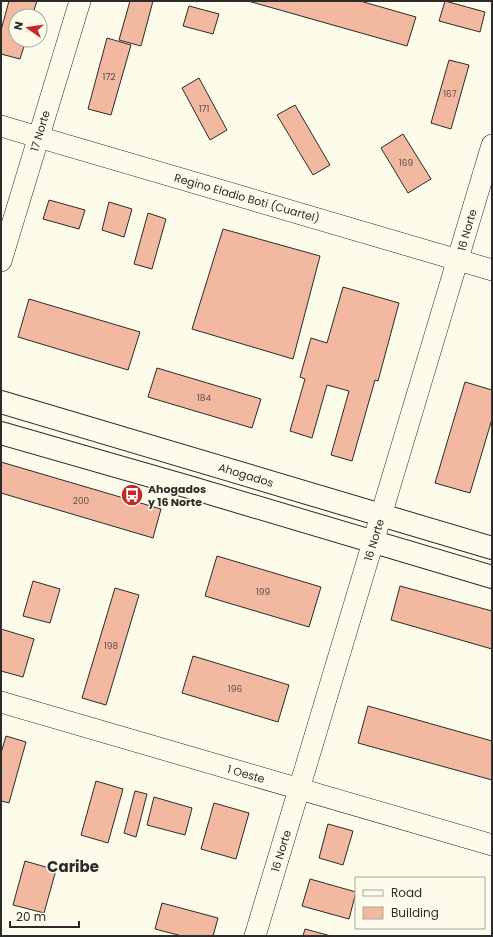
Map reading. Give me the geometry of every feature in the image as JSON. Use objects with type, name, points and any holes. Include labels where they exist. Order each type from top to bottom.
[{"type":"main road","name":"Ahogados","points":[[1,402],[492,548]]},
{"type":"main road","points":[[1,433],[492,577]]},
{"type":"street","name":"17 Norte","points":[[1,261],[80,1]]},
{"type":"street","name":"Regino Eladio Boti (Cuartel)","points":[[1,126],[492,270]]},
{"type":"street","name":"16 Norte","points":[[255,936],[492,145]]},
{"type":"street","name":"1 Oeste","points":[[1,702],[492,845]]},
{"type":"building","points":[[9,1],[37,1],[35,8],[8,8],[8,48],[23,48],[20,59],[1,54],[1,30]]},
{"type":"building","points":[[130,1],[153,1],[141,46],[119,40]]},
{"type":"building","points":[[248,1],[360,1],[416,17],[407,46]]},
{"type":"building","points":[[445,1],[485,12],[480,32],[439,21]]},
{"type":"building","points":[[189,6],[219,14],[213,34],[183,26]]},
{"type":"building","points":[[107,38],[131,45],[111,115],[88,109]]},
{"type":"building","points":[[449,60],[469,65],[451,129],[431,123]]},
{"type":"building","points":[[199,78],[227,130],[210,140],[182,88]]},
{"type":"building","points":[[295,105],[330,165],[313,175],[277,115]]},
{"type":"building","points":[[403,134],[431,179],[408,193],[381,148]]},
{"type":"building","points":[[49,200],[85,210],[79,229],[43,219]]},
{"type":"building","points":[[109,202],[132,209],[124,237],[102,230]]},
{"type":"building","points":[[148,213],[166,219],[152,269],[134,264]]},
{"type":"building","points":[[223,229],[320,256],[293,359],[192,329]]},
{"type":"building","points":[[343,287],[399,303],[378,381],[375,380],[352,461],[331,455],[349,391],[327,385],[312,438],[290,431],[305,379],[300,377],[311,338],[327,343]]},
{"type":"building","points":[[29,299],[140,332],[128,370],[18,337]]},
{"type":"building","points":[[157,368],[261,399],[252,428],[148,397]]},
{"type":"building","points":[[465,382],[492,390],[492,419],[470,493],[435,483]]},
{"type":"building","points":[[1,462],[161,509],[153,538],[1,493]]},
{"type":"building","points":[[217,556],[321,587],[309,627],[205,596]]},
{"type":"building","points":[[33,581],[60,589],[50,623],[23,616]]},
{"type":"building","points":[[400,586],[492,611],[492,649],[391,620]]},
{"type":"building","points":[[115,588],[139,595],[106,705],[82,698]]},
{"type":"building","points":[[1,629],[34,639],[23,677],[1,671]]},
{"type":"building","points":[[193,656],[289,685],[278,722],[182,693]]},
{"type":"building","points":[[368,706],[492,741],[492,780],[358,743]]},
{"type":"building","points":[[6,736],[26,742],[9,803],[1,801],[1,753]]},
{"type":"building","points":[[96,781],[123,789],[108,843],[81,835]]},
{"type":"building","points":[[135,791],[147,794],[136,837],[124,833]]},
{"type":"building","points":[[154,797],[192,808],[185,835],[147,825]]},
{"type":"building","points":[[214,803],[249,813],[236,859],[201,849]]},
{"type":"building","points":[[328,824],[353,831],[343,865],[319,858]]},
{"type":"building","points":[[25,861],[56,870],[44,913],[13,905]]},
{"type":"building","points":[[310,879],[355,892],[349,919],[302,906]]},
{"type":"building","points":[[162,903],[218,918],[213,936],[182,936],[155,929]]},
{"type":"building","points":[[305,929],[331,936],[303,936]]},
{"type":"place","name":"Ahogados y 16 Norte","points":[[132,495]]},
{"type":"district","name":"Caribe","points":[[73,866]]}]
